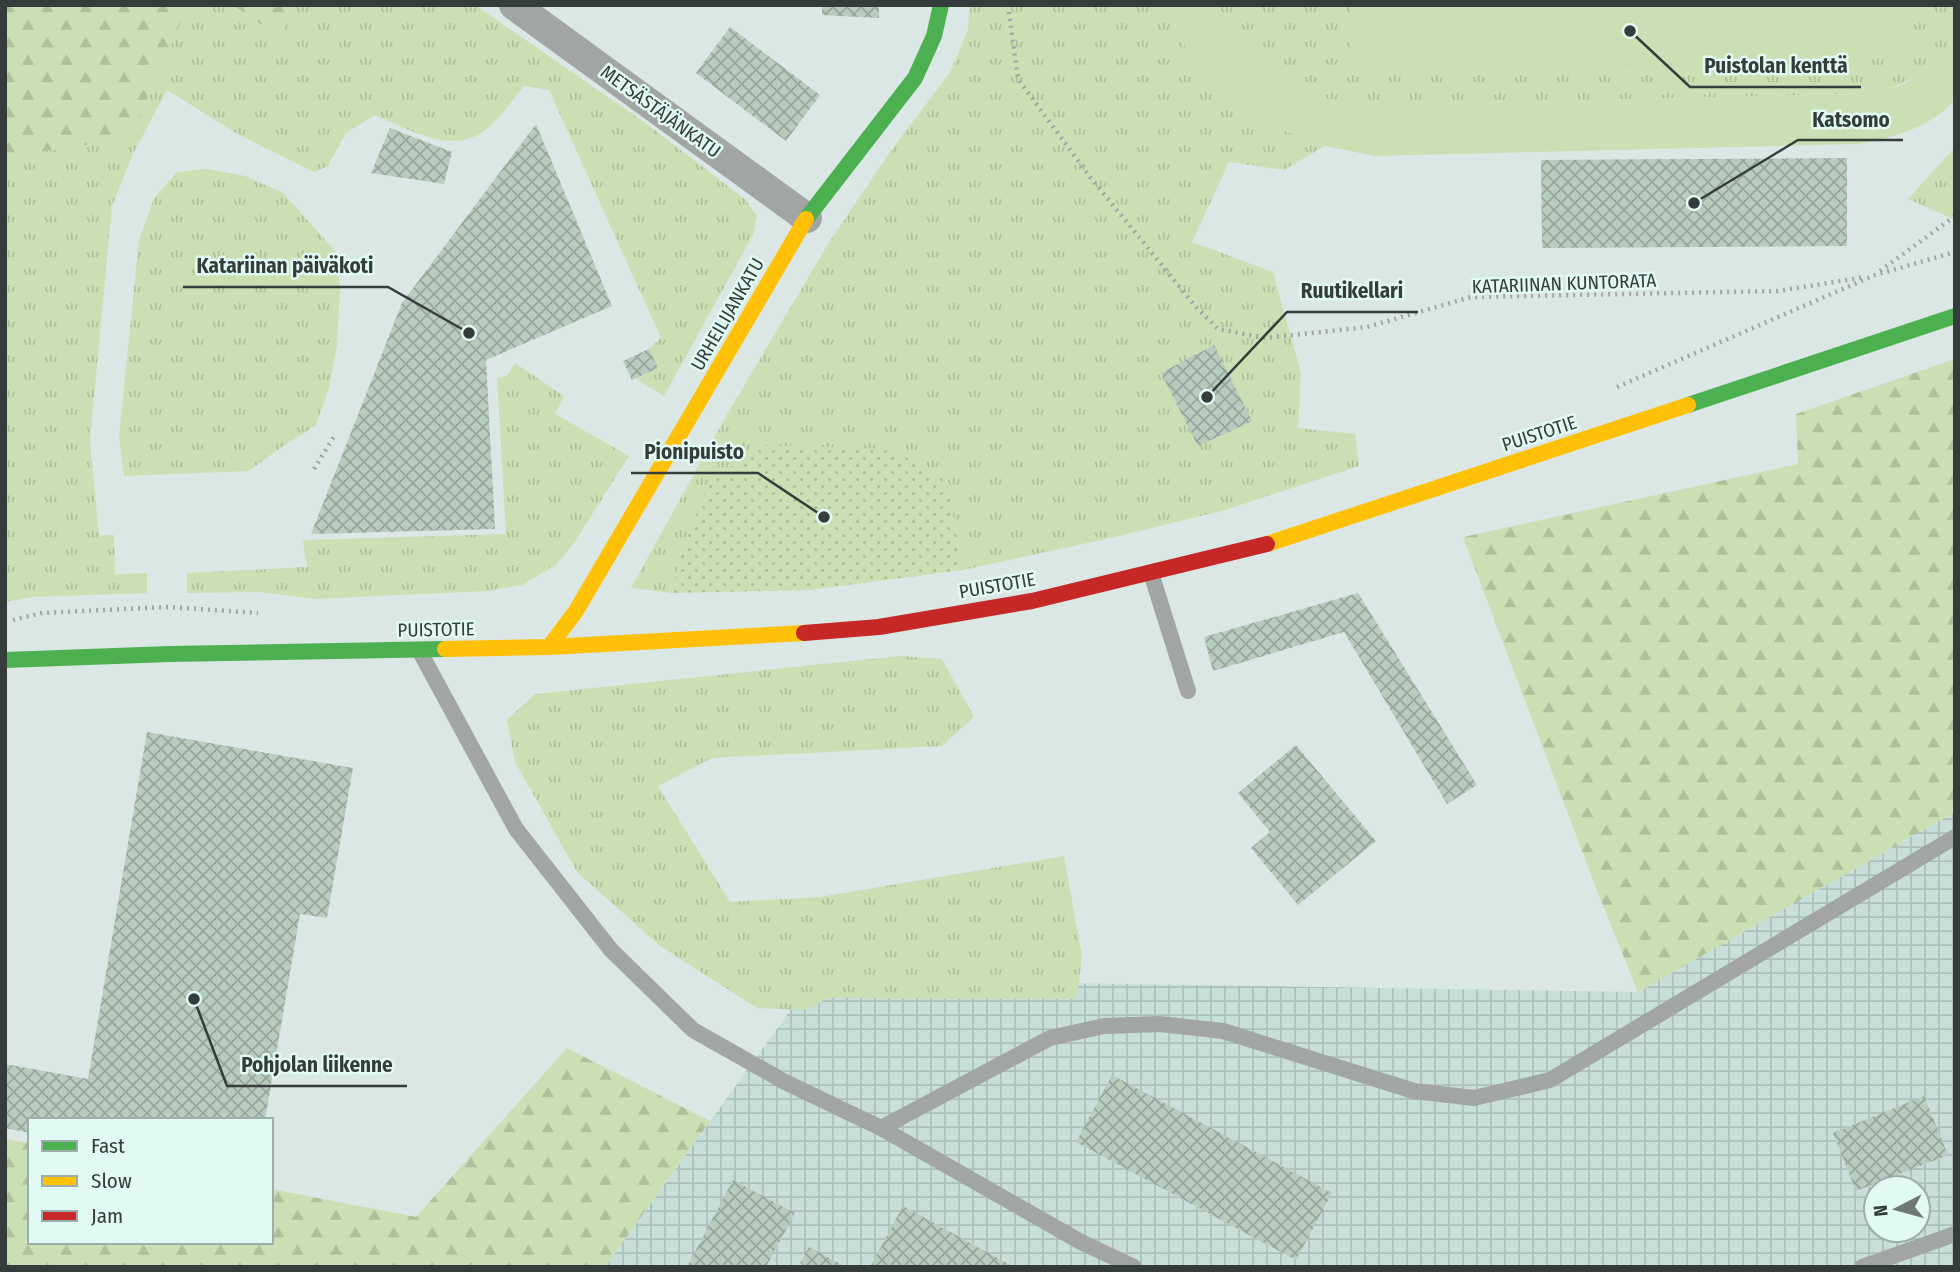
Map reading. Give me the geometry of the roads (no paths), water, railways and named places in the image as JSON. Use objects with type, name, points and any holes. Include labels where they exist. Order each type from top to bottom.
[{"type":"street","name":"METSÄSTÄJÄNKATU","points":[[514,5],[807,218]]},
{"type":"street","name":"URHEILIJANKATU","points":[[549,647],[576,611],[807,218],[915,78],[934,36],[941,5]]},
{"type":"street","name":"PUISTOTIE","points":[[5,660],[549,647],[752,637],[879,627],[1032,601],[1263,544],[1955,316]]},
{"type":"lane","points":[[1151,573],[1188,691]]},
{"type":"lane","points":[[419,650],[516,828],[611,950],[693,1030],[785,1082],[881,1128],[1081,1242],[1134,1267]]},
{"type":"lane","points":[[881,1128],[1051,1038],[1104,1026],[1160,1024],[1223,1031],[1414,1091],[1474,1098],[1550,1080],[1955,837]]},
{"type":"lane","points":[[1862,1267],[1955,1234]]},
{"type":"place","name":"Puistolan kenttä","points":[[1630,31]]},
{"type":"place","name":"Katsomo","points":[[1694,203]]},
{"type":"place","name":"Katariinan päiväkoti","points":[[469,333]]},
{"type":"place","name":"Ruutikellari","points":[[1207,397]]},
{"type":"place","name":"Pionipuisto","points":[[824,517]]},
{"type":"place","name":"Pohjolan liikenne","points":[[194,999]]}]
